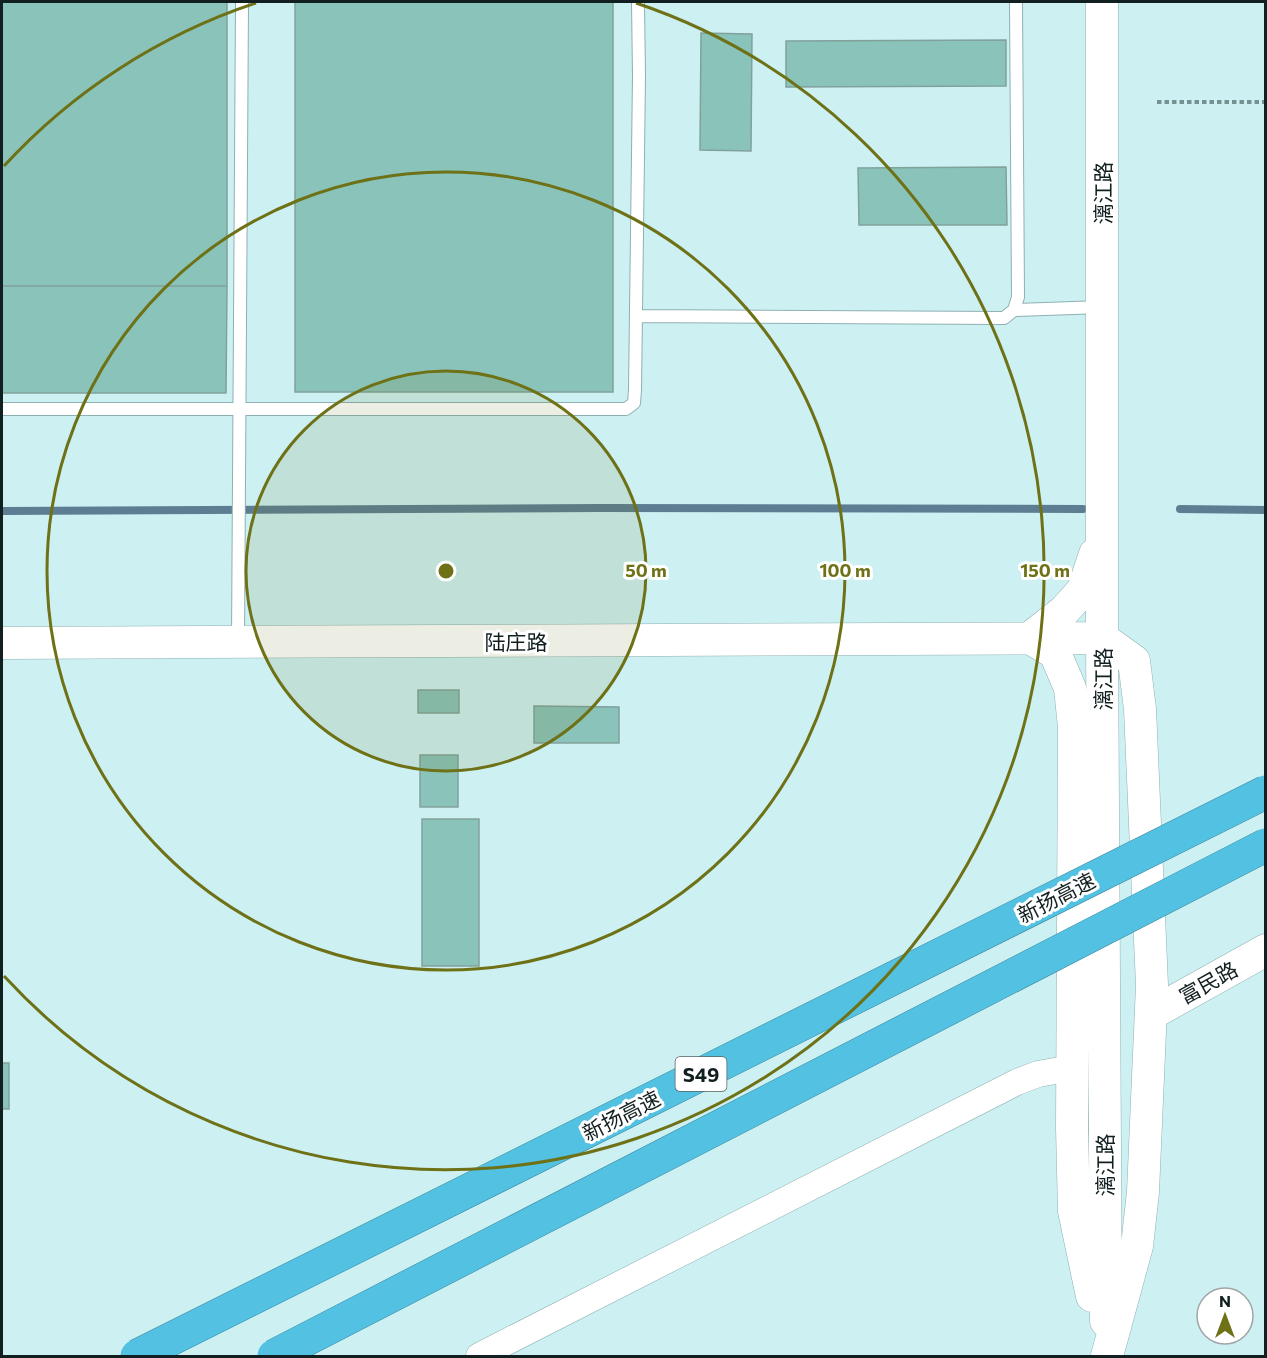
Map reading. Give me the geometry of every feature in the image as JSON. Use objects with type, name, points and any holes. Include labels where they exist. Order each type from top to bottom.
[{"type":"highway","name":"新扬高速","points":[[137,1356],[1266,792]]},
{"type":"highway","name":"S49","points":[[274,1356],[1266,845]]},
{"type":"street","name":"漓江路","points":[[1102,2],[1102,638],[1106,1356]]},
{"type":"street","points":[[1102,535],[1083,590],[1064,611],[1030,638],[1054,653],[1070,688],[1074,739],[1072,1068],[1074,1211],[1106,1356]]},
{"type":"street","points":[[1102,638],[1134,661],[1141,721],[1152,985],[1143,1191],[1137,1246],[1106,1356]]},
{"type":"street","name":"陆庄路","points":[[2,643],[1102,638]]},
{"type":"street","name":"富民路","points":[[1151,1014],[1266,950]]},
{"type":"street","points":[[480,1356],[1017,1082],[1038,1074],[1072,1068]]},
{"type":"lane","points":[[238,642],[242,2]]},
{"type":"lane","points":[[2,409],[626,409],[634,403],[637,316],[638,2]]},
{"type":"lane","points":[[637,316],[1004,318],[1014,310],[1018,297],[1016,2]]},
{"type":"lane","points":[[1014,310],[1102,308]]},
{"type":"path","points":[[1157,102],[1266,102]]},
{"type":"building","points":[[2,2],[227,2],[227,286],[2,286]]},
{"type":"building","points":[[295,2],[613,2],[613,392],[295,392]]},
{"type":"building","points":[[701,33],[752,34],[751,151],[700,150]]},
{"type":"building","points":[[1006,40],[1006,86],[786,87],[786,41]]},
{"type":"building","points":[[1006,167],[1007,225],[859,225],[858,168]]},
{"type":"building","points":[[2,286],[227,286],[226,393],[2,393]]},
{"type":"building","points":[[418,690],[459,690],[459,713],[418,713]]},
{"type":"building","points":[[534,706],[619,707],[619,743],[534,743]]},
{"type":"building","points":[[420,755],[458,755],[458,807],[420,807]]},
{"type":"building","points":[[422,819],[479,819],[479,966],[422,966]]},
{"type":"building","points":[[2,1063],[9,1063],[9,1109],[2,1109]]},
{"type":"waterway","points":[[2,511],[599,508],[1083,509]]},
{"type":"waterway","points":[[1180,509],[1266,510]]}]
